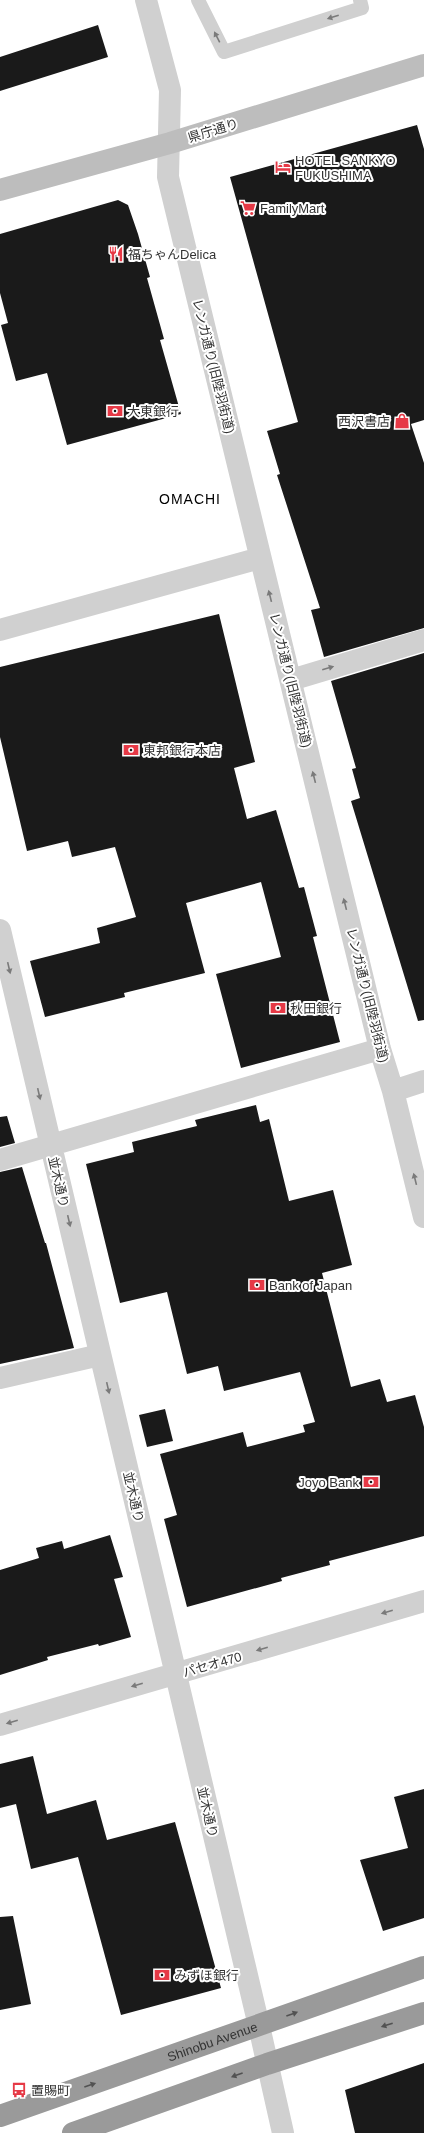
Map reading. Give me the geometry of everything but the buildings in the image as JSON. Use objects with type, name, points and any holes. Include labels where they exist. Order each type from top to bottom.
[{"type":"highway","name":"Shinobu Avenue","points":[[0,2116],[424,1967]]},
{"type":"highway","points":[[73,2133],[266,2064],[424,2012]]},
{"type":"street","name":"レンガ通り(旧陸羽街道)","points":[[146,0],[170,90],[170,143],[168,177],[380,1049],[393,1091],[424,1217]]},
{"type":"street","name":"県庁通り","points":[[0,190],[170,143],[424,65]]},
{"type":"street","points":[[0,630],[260,558]]},
{"type":"street","points":[[291,680],[424,640]]},
{"type":"street","name":"並木通り","points":[[0,930],[283,2133]]},
{"type":"street","points":[[0,1160],[380,1049]]},
{"type":"street","points":[[393,1091],[424,1081]]},
{"type":"street","points":[[0,1378],[100,1354]]},
{"type":"street","name":"パセオ470","points":[[0,1725],[424,1601]]},
{"type":"lane","points":[[198,0],[224,52],[362,8],[360,0]]},
{"type":"place","name":"HOTEL SANKYO FUKUSHIMA","points":[[283,167]]},
{"type":"place","name":"FamilyMart","points":[[248,208]]},
{"type":"place","name":"福ちゃんDelica","points":[[116,254]]},
{"type":"place","name":"大東銀行","points":[[115,411]]},
{"type":"place","name":"西沢書店","points":[[402,421]]},
{"type":"place","name":"東邦銀行本店","points":[[131,750]]},
{"type":"place","name":"秋田銀行","points":[[278,1008]]},
{"type":"place","name":"Bank of Japan","points":[[257,1285]]},
{"type":"place","name":"Joyo Bank","points":[[371,1482]]},
{"type":"place","name":"みずほ銀行","points":[[162,1975]]},
{"type":"place","name":"置賜町","points":[[19,2090]]},
{"type":"district","name":"OMACHI","points":[[190,499]]}]
